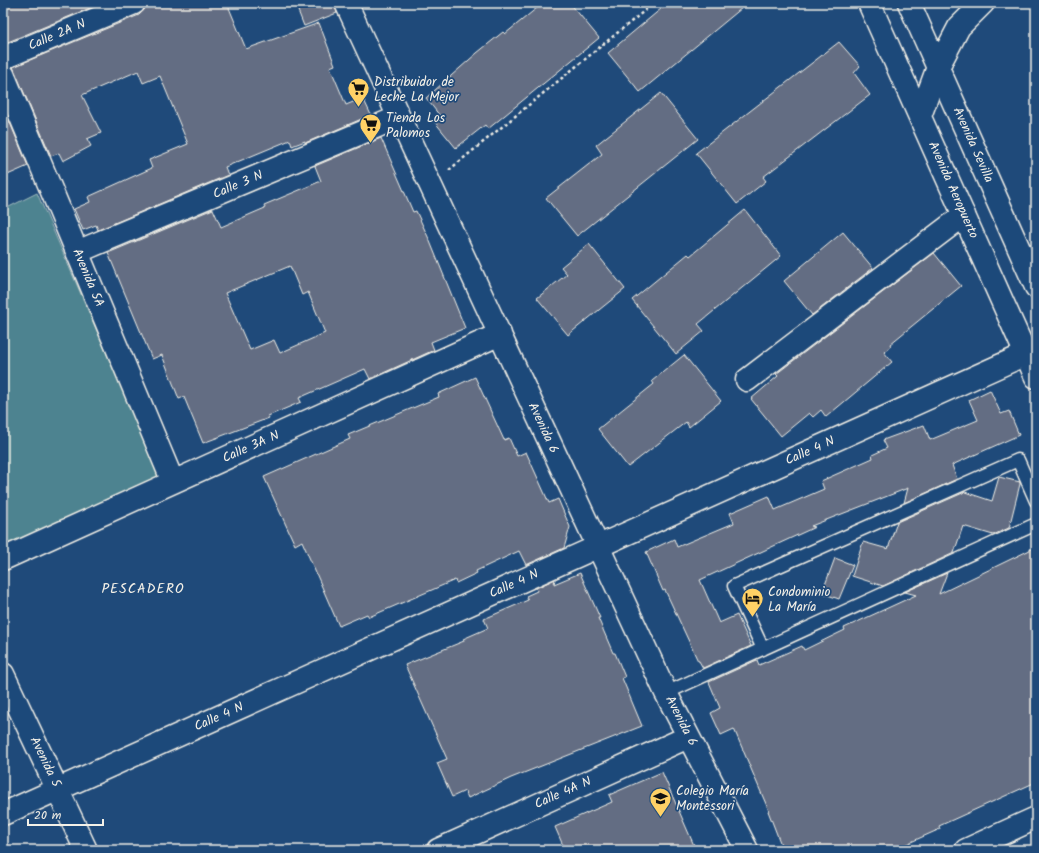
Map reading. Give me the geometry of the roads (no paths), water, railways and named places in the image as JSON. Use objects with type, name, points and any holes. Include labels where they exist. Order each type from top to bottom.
[{"type":"street","name":"Calle 2A N","points":[[3,58],[134,3]]},
{"type":"street","name":"Avenida 6","points":[[346,3],[666,692],[747,850]]},
{"type":"street","name":"Avenida Aeropuerto","points":[[869,3],[1036,377]]},
{"type":"street","name":"Avenida Sevilla","points":[[909,3],[1036,287]]},
{"type":"street","points":[[920,116],[938,67],[958,27],[983,3]]},
{"type":"street","name":"Avenida 5A","points":[[3,74],[173,482]]},
{"type":"street","name":"Calle 3 N","points":[[77,252],[399,117]]},
{"type":"street","points":[[747,380],[964,215]]},
{"type":"street","name":"Calle 3A N","points":[[3,559],[500,334]]},
{"type":"street","name":"Calle 4 N","points":[[3,814],[1026,354]]},
{"type":"street","name":"Avenida 5","points":[[3,674],[86,850]]},
{"type":"street","name":"Calle 4A N","points":[[438,850],[688,737]]},
{"type":"street","points":[[966,850],[1036,818]]},
{"type":"lane","points":[[763,649],[734,586],[1018,460],[1036,501]]},
{"type":"lane","points":[[666,692],[1036,524]]},
{"type":"place","name":"Distribuidor de Leche La Mejor","points":[[359,108]]},
{"type":"place","name":"Tienda Los Palomos","points":[[370,144]]},
{"type":"place","name":"Condominio La María","points":[[752,618]]},
{"type":"place","name":"Colegio María Montessori","points":[[661,818]]},
{"type":"district","name":"PESCADERO","points":[[143,589]]}]
